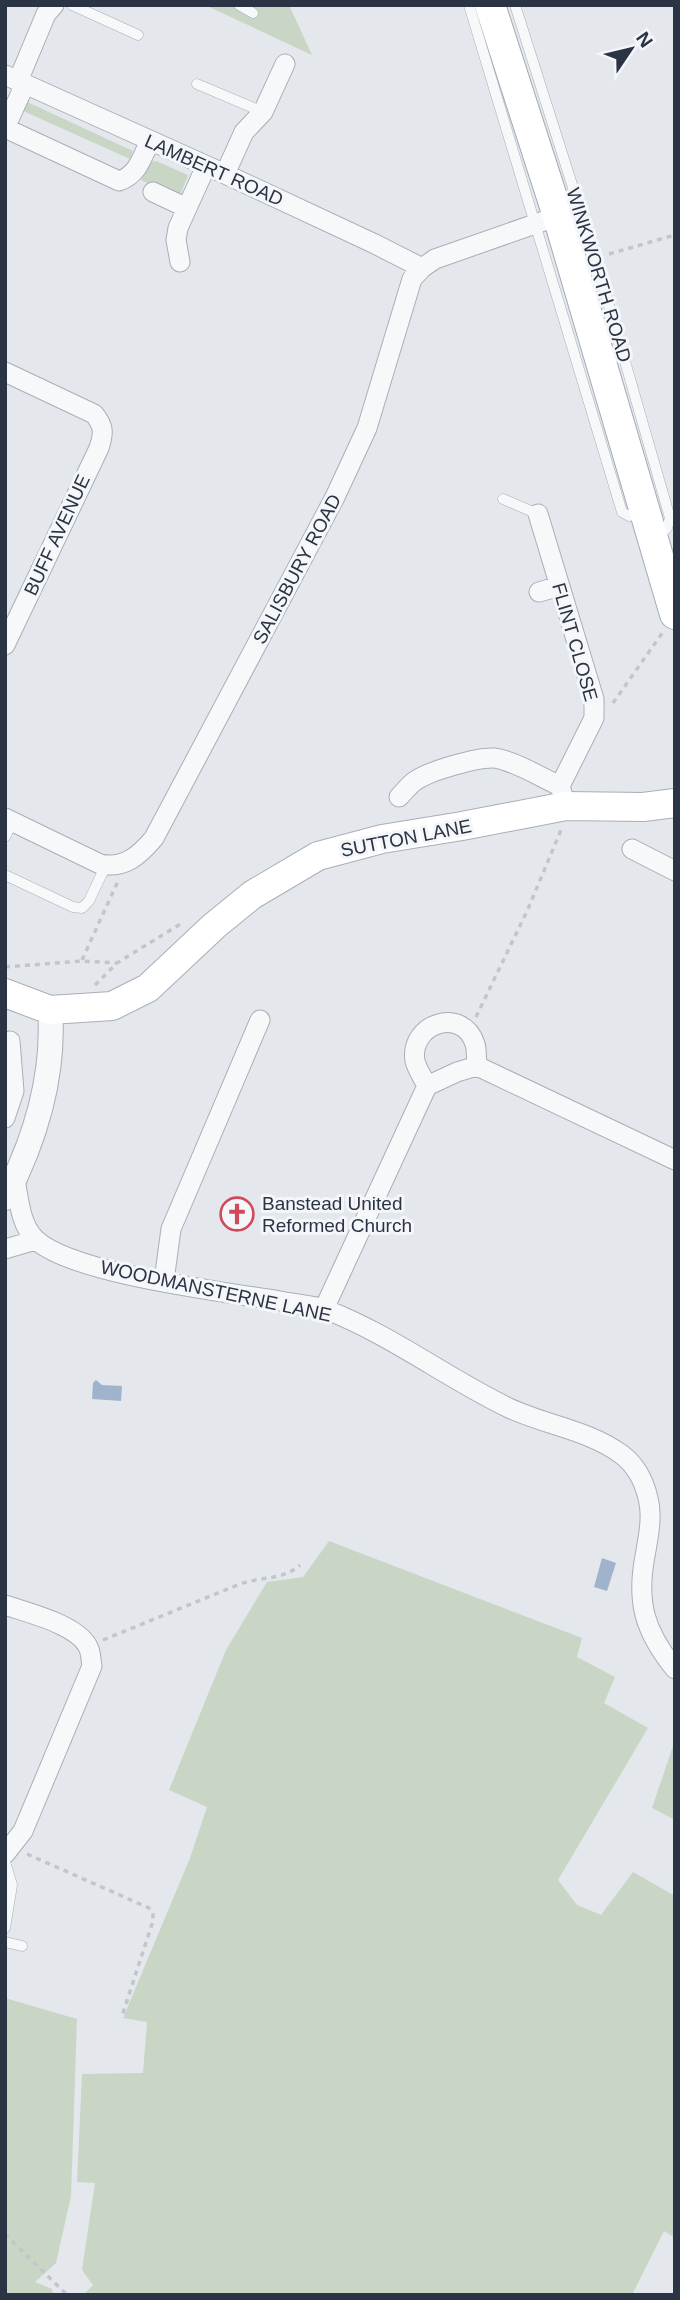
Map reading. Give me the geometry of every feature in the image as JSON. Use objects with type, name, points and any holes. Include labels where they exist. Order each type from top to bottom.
[{"type":"main road","name":"WINKWORTH ROAD","points":[[490,5],[547,221],[645,511],[671,621]]},
{"type":"main road","name":"SUTTON LANE","points":[[50,1010],[112,1006],[148,988],[214,926],[252,895],[318,856],[382,839],[462,827],[563,796],[675,813]]},
{"type":"main road","name":"SUTTON LANE","points":[[643,807],[675,803]]},
{"type":"main road","points":[[5,993],[50,1010]]},
{"type":"street","points":[[54,5],[46,14],[16,80],[5,128],[119,181],[129,178],[136,170],[150,141]]},
{"type":"street","points":[[225,174],[244,132],[262,112],[285,64]]},
{"type":"street","name":"LAMBERT ROAD","points":[[16,80],[225,174],[422,268]]},
{"type":"street","points":[[180,261],[176,240],[178,228],[206,166]]},
{"type":"street","points":[[153,192],[187,208]]},
{"type":"street","points":[[422,268],[442,256],[547,221]]},
{"type":"street","name":"SALISBURY ROAD","points":[[126,863],[141,853],[154,838],[335,497],[372,416],[406,296],[412,279],[422,268]]},
{"type":"street","name":"BUFF AVENUE","points":[[5,372],[94,414],[102,424],[103,434],[99,448],[5,645]]},
{"type":"street","name":"FLINT CLOSE","points":[[538,514],[594,699],[594,718],[563,796]]},
{"type":"street","points":[[539,592],[560,586]]},
{"type":"street","points":[[400,797],[414,782],[427,774],[493,758],[508,762],[563,796]]},
{"type":"street","points":[[8,825],[106,865],[126,863]]},
{"type":"street","points":[[632,849],[675,871]]},
{"type":"street","points":[[5,1249],[36,1240],[27,1227],[10,1189],[44,1100],[52,1040],[50,1010]]},
{"type":"street","points":[[164,1281],[171,1229],[260,1020]]},
{"type":"street","points":[[427,1086],[415,1061],[416,1046],[421,1034],[433,1024],[451,1021],[467,1030],[475,1044],[477,1066]]},
{"type":"street","points":[[5,1118],[14,1091],[10,1041]]},
{"type":"street","points":[[324,1309],[427,1086],[457,1072],[477,1066],[675,1160]]},
{"type":"street","points":[[14,1091],[44,1100]]},
{"type":"street","name":"WOODMANSTERNE LANE","points":[[36,1240],[59,1255],[78,1262],[164,1281],[324,1309],[394,1342],[457,1381],[512,1409],[584,1434],[620,1453],[633,1465],[643,1482],[649,1501],[649,1536],[640,1594],[643,1613],[661,1652],[675,1669]]},
{"type":"street","points":[[5,1605],[57,1623],[77,1635],[89,1648],[92,1666],[23,1831],[8,1854]]},
{"type":"lane","points":[[72,5],[138,35]]},
{"type":"lane","points":[[239,5],[253,13]]},
{"type":"lane","name":"WINKWORTH ROAD","points":[[469,5],[547,221]]},
{"type":"lane","name":"WINKWORTH ROAD","points":[[515,5],[595,257],[670,518],[667,528],[653,541]]},
{"type":"lane","points":[[198,83],[262,112]]},
{"type":"lane","points":[[503,499],[538,514]]},
{"type":"lane","points":[[5,875],[73,907],[82,908],[89,901],[106,865]]},
{"type":"lane","points":[[5,1928],[12,1885],[8,1854]]},
{"type":"lane","points":[[5,1942],[22,1946]]},
{"type":"path","points":[[595,257],[675,235]]},
{"type":"path","points":[[594,718],[607,710],[671,621]]},
{"type":"path","points":[[467,1030],[474,1022],[528,909],[566,819],[563,796]]},
{"type":"path","points":[[82,961],[126,863]]},
{"type":"path","points":[[5,967],[82,961],[117,963]]},
{"type":"path","points":[[89,1648],[119,1632],[253,1579],[279,1578],[290,1574],[300,1565]]},
{"type":"path","points":[[8,1854],[149,1908],[153,1913],[153,1921],[121,2015]]},
{"type":"path","points":[[5,2234],[67,2295]]},
{"type":"green space","points":[[205,5],[289,5],[312,55]]},
{"type":"green space","points":[[25,101],[133,151],[130,159],[21,110]]},
{"type":"green space","points":[[156,161],[188,175],[181,193],[175,195],[141,180],[149,163]]},
{"type":"green space","points":[[329,1541],[582,1638],[577,1657],[615,1677],[604,1703],[648,1728],[558,1880],[577,1905],[601,1915],[633,1872],[675,1896],[675,2238],[664,2231],[632,2295],[83,2295],[93,2285],[82,2270],[95,2183],[77,2182],[82,2074],[143,2073],[147,2022],[123,2018],[190,1858],[207,1807],[169,1790],[226,1650],[267,1582],[303,1577]]},
{"type":"green space","points":[[675,1740],[675,1820],[652,1808]]},
{"type":"green space","points":[[5,1998],[77,2019],[71,2196],[56,2263],[35,2282],[52,2289],[53,2295],[5,2295]]},
{"type":"water","points":[[96,1380],[102,1385],[122,1386],[121,1401],[92,1399],[93,1383]]},
{"type":"water","points":[[602,1558],[616,1563],[607,1591],[594,1587]]},
{"type":"place","name":"Banstead United Reformed Church","points":[[237,1214]]}]
